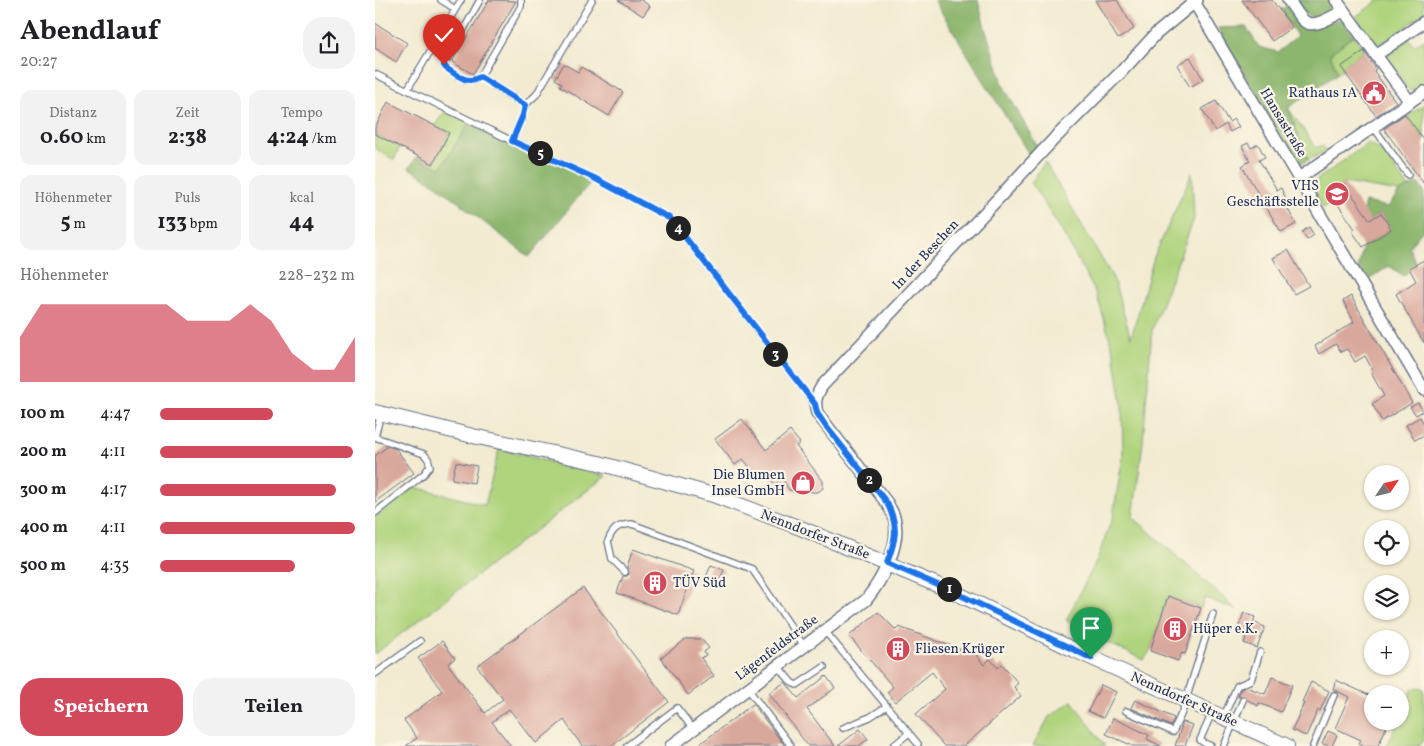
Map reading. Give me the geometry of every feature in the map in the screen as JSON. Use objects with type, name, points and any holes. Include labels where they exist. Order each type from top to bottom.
[{"type":"street","points":[[1289,0],[1304,22],[1311,24],[1322,22],[1344,11]]},
{"type":"street","points":[[1336,0],[1410,102]]},
{"type":"street","name":"Hansastraße","points":[[1195,1],[1424,390]]},
{"type":"street","name":"In der Beschen","points":[[815,404],[817,395],[823,386],[1054,139],[1157,34],[1195,1]]},
{"type":"street","points":[[1376,55],[1424,22]]},
{"type":"street","points":[[1299,178],[1424,92]]},
{"type":"street","points":[[815,404],[817,413],[825,425],[887,503],[894,516],[896,538],[887,563]]},
{"type":"street","name":"Nenndorfer Straße","points":[[378,413],[599,463],[713,495],[887,563],[954,592],[1069,648],[1287,746]]},
{"type":"street","name":"Lägenfeldstraße","points":[[671,746],[867,600],[883,575],[887,563]]},
{"type":"lane","points":[[441,0],[455,9]]},
{"type":"lane","points":[[407,90],[461,0]]},
{"type":"lane","points":[[480,0],[444,65],[467,80],[475,80],[480,77],[521,6],[521,0]]},
{"type":"lane","points":[[512,141],[523,115],[525,105],[536,95],[592,0]]},
{"type":"lane","points":[[375,74],[512,141],[594,178],[671,219],[815,404]]},
{"type":"lane","points":[[480,77],[525,105]]},
{"type":"lane","points":[[1374,128],[1408,175]]},
{"type":"lane","points":[[375,513],[424,474],[430,466],[424,454],[375,437],[378,413]]},
{"type":"lane","points":[[625,572],[612,559],[608,541],[615,528],[621,524],[632,524],[752,569],[804,646]]},
{"type":"lane","points":[[1126,711],[1173,732],[1213,614]]},
{"type":"lane","points":[[825,631],[918,744]]},
{"type":"lane","points":[[375,674],[420,641]]},
{"type":"lane","points":[[1224,746],[1223,718],[1237,686],[1251,680],[1260,652]]},
{"type":"lane","points":[[779,666],[792,683],[797,685],[824,667]]},
{"type":"lane","points":[[748,689],[791,746]]},
{"type":"lane","points":[[1313,746],[1334,695]]},
{"type":"lane","points":[[1211,746],[1203,743],[1201,740],[1243,700]]},
{"type":"lane","points":[[843,728],[870,717],[887,706]]},
{"type":"lane","points":[[627,746],[677,708],[693,730]]},
{"type":"lane","points":[[893,746],[909,733]]},
{"type":"green space","points":[[934,0],[978,0],[1004,87],[1037,146],[1030,156]]},
{"type":"green space","points":[[1295,0],[1329,0],[1335,8],[1324,15],[1310,17],[1306,15]]},
{"type":"green space","points":[[1379,0],[1424,0],[1424,14],[1382,44],[1375,43],[1355,17]]},
{"type":"green space","points":[[1288,6],[1303,26],[1342,19],[1354,35],[1330,54],[1338,73],[1288,108],[1308,160],[1296,166],[1218,28],[1246,27],[1259,47],[1278,52],[1297,36],[1281,9]]},
{"type":"green space","points":[[1354,35],[1364,51],[1341,67],[1343,70],[1338,73],[1330,54]]},
{"type":"green space","points":[[1409,39],[1414,46],[1424,39],[1424,86],[1415,92],[1409,90],[1386,57]]},
{"type":"green space","points":[[1424,105],[1424,140],[1407,117]]},
{"type":"green space","points":[[1288,108],[1316,148],[1322,145],[1326,151],[1308,160]]},
{"type":"green space","points":[[447,109],[470,121],[440,169],[416,158],[417,156],[434,163],[449,133],[434,126]]},
{"type":"green space","points":[[470,121],[594,178],[529,257],[436,185],[409,168],[416,158],[441,168]]},
{"type":"green space","points":[[375,134],[400,147],[394,160],[375,148]]},
{"type":"green space","points":[[1368,143],[1382,151],[1409,188],[1399,192],[1344,183],[1331,193],[1335,200],[1323,208],[1314,190],[1318,179]]},
{"type":"green space","points":[[1045,162],[1113,278],[1131,338],[1154,257],[1192,173],[1194,219],[1152,330],[1143,442],[1133,517],[1237,610],[1205,598],[1201,608],[1168,597],[1150,651],[1144,660],[1085,632],[1066,620],[1097,560],[1113,516],[1123,455],[1122,404],[1114,353],[1096,293],[1060,228],[1031,183]]},
{"type":"green space","points":[[1418,183],[1424,192],[1424,229],[1409,247],[1416,264],[1404,276],[1389,266],[1364,283],[1358,269],[1363,247],[1391,229],[1381,213],[1367,222],[1363,211],[1365,202],[1388,207],[1399,192]]},
{"type":"green space","points":[[499,449],[606,476],[375,654],[375,517],[415,487],[485,505]]},
{"type":"green space","points":[[1413,688],[1424,689],[1424,740],[1418,746],[1387,746],[1394,730],[1409,730],[1409,697]]},
{"type":"green space","points":[[1072,701],[1105,746],[1033,746],[1049,717]]},
{"type":"building","points":[[489,0],[516,1],[473,74],[452,62]]},
{"type":"building","points":[[618,0],[641,0],[650,6],[643,16]]},
{"type":"building","points":[[1095,0],[1117,0],[1134,29],[1118,39]]},
{"type":"building","points":[[1242,0],[1272,0],[1292,27],[1272,41]]},
{"type":"building","points":[[375,23],[407,43],[396,62],[375,48]]},
{"type":"building","name":"Rathaus 1A","points":[[1364,51],[1376,69],[1374,71],[1396,102],[1376,116],[1341,67]]},
{"type":"building","points":[[1190,57],[1203,79],[1190,87],[1177,65]]},
{"type":"building","points":[[564,64],[578,72],[581,67],[623,92],[609,116],[560,86],[562,83],[555,79]]},
{"type":"building","points":[[1216,101],[1229,122],[1234,119],[1239,127],[1230,132],[1226,124],[1215,131],[1202,109]]},
{"type":"building","points":[[388,102],[449,133],[433,164],[375,134],[375,128]]},
{"type":"building","points":[[1405,114],[1424,140],[1424,184],[1384,129]]},
{"type":"building","points":[[1248,143],[1251,148],[1258,144],[1265,157],[1259,160],[1277,190],[1281,188],[1286,199],[1283,200],[1296,224],[1281,232],[1242,166],[1250,161],[1242,146]]},
{"type":"building","points":[[1344,183],[1370,220],[1381,213],[1391,229],[1363,247],[1352,231],[1355,229],[1330,193]]},
{"type":"building","points":[[1309,227],[1314,235],[1307,240],[1302,232]]},
{"type":"building","points":[[1288,250],[1309,286],[1294,294],[1273,258]]},
{"type":"building","points":[[1424,260],[1424,343],[1396,294],[1416,281],[1409,268]]},
{"type":"building","points":[[1351,296],[1412,403],[1382,421],[1372,404],[1384,396],[1371,373],[1373,371],[1365,356],[1355,362],[1347,349],[1341,352],[1336,344],[1319,354],[1315,346],[1354,322],[1343,301]]},
{"type":"building","points":[[1418,403],[1423,411],[1416,415],[1410,407]]},
{"type":"building","points":[[1420,417],[1424,424],[1424,435],[1415,440],[1406,425]]},
{"type":"building","points":[[742,419],[766,450],[790,431],[800,443],[796,446],[823,481],[823,488],[818,492],[811,492],[805,485],[798,491],[789,490],[782,478],[775,484],[765,472],[758,477],[743,459],[735,465],[715,439]]},
{"type":"building","points":[[388,446],[396,449],[414,473],[375,502],[375,456]]},
{"type":"building","points":[[456,462],[477,466],[474,483],[452,479]]},
{"type":"building","name":"TÜV Süd","points":[[633,549],[694,571],[678,615],[617,593],[623,576],[629,574],[627,567]]},
{"type":"building","points":[[711,565],[724,570],[719,582],[706,577]]},
{"type":"building","points":[[583,588],[669,702],[611,746],[582,746],[564,720],[536,743],[509,709],[492,722],[511,746],[406,746],[417,738],[404,720],[442,691],[418,658],[442,641],[455,658],[448,664],[485,713],[503,699],[477,666]]},
{"type":"building","name":"Hüper e.K.","points":[[1168,596],[1201,608],[1185,654],[1182,653],[1178,661],[1150,651]]},
{"type":"building","points":[[878,612],[896,630],[899,627],[976,655],[984,665],[990,659],[998,668],[1002,664],[1018,683],[1014,687],[1021,696],[964,746],[944,746],[916,714],[945,689],[932,672],[895,702],[887,692],[893,687],[849,636]]},
{"type":"building","points":[[1244,613],[1255,617],[1253,622],[1265,627],[1257,648],[1244,643],[1246,637],[1236,633]]},
{"type":"building","points":[[686,639],[701,639],[709,648],[704,652],[706,655],[701,658],[714,676],[688,695],[661,658]]},
{"type":"building","points":[[826,676],[835,688],[807,709],[835,746],[808,746],[769,693],[785,682],[798,698]]},
{"type":"building","points":[[1272,677],[1292,685],[1281,712],[1259,703],[1258,706],[1244,696],[1238,697],[1241,689],[1246,687],[1265,694]]},
{"type":"building","points":[[1336,680],[1364,693],[1364,730],[1385,730],[1378,746],[1365,746],[1359,743],[1361,740],[1335,728],[1349,697],[1333,689]]},
{"type":"building","points":[[1311,682],[1329,691],[1306,736],[1292,730]]},
{"type":"building","points":[[1101,685],[1116,692],[1103,718],[1088,711]]},
{"type":"building","points":[[1135,700],[1174,718],[1171,726],[1131,708]]},
{"type":"building","points":[[753,704],[785,746],[697,746]]},
{"type":"building","points":[[1113,718],[1149,735],[1147,739],[1161,746],[1133,746],[1106,734]]},
{"type":"building","points":[[1183,722],[1193,725],[1185,746],[1175,746]]},
{"type":"building","points":[[860,729],[868,739],[859,746],[838,746]]},
{"type":"building","points":[[1328,731],[1337,735],[1332,746],[1322,744]]},
{"type":"place","name":"Rathaus 1A","points":[[1374,93]]},
{"type":"place","name":"VHS Geschäftsstelle","points":[[1337,194]]},
{"type":"place","name":"Die Blumen Insel GmbH","points":[[803,483]]},
{"type":"place","name":"TÜV Süd","points":[[655,583]]},
{"type":"place","name":"Hüper e.K.","points":[[1175,629]]},
{"type":"place","name":"Fliesen Krüger","points":[[898,649]]},
{"type":"route","points":[[444,65],[467,80],[475,80],[480,77],[525,105],[523,115],[512,141],[594,178],[671,219],[815,404],[817,413],[825,425],[887,503],[894,516],[896,538],[887,563],[954,592],[1091,658]]}]
